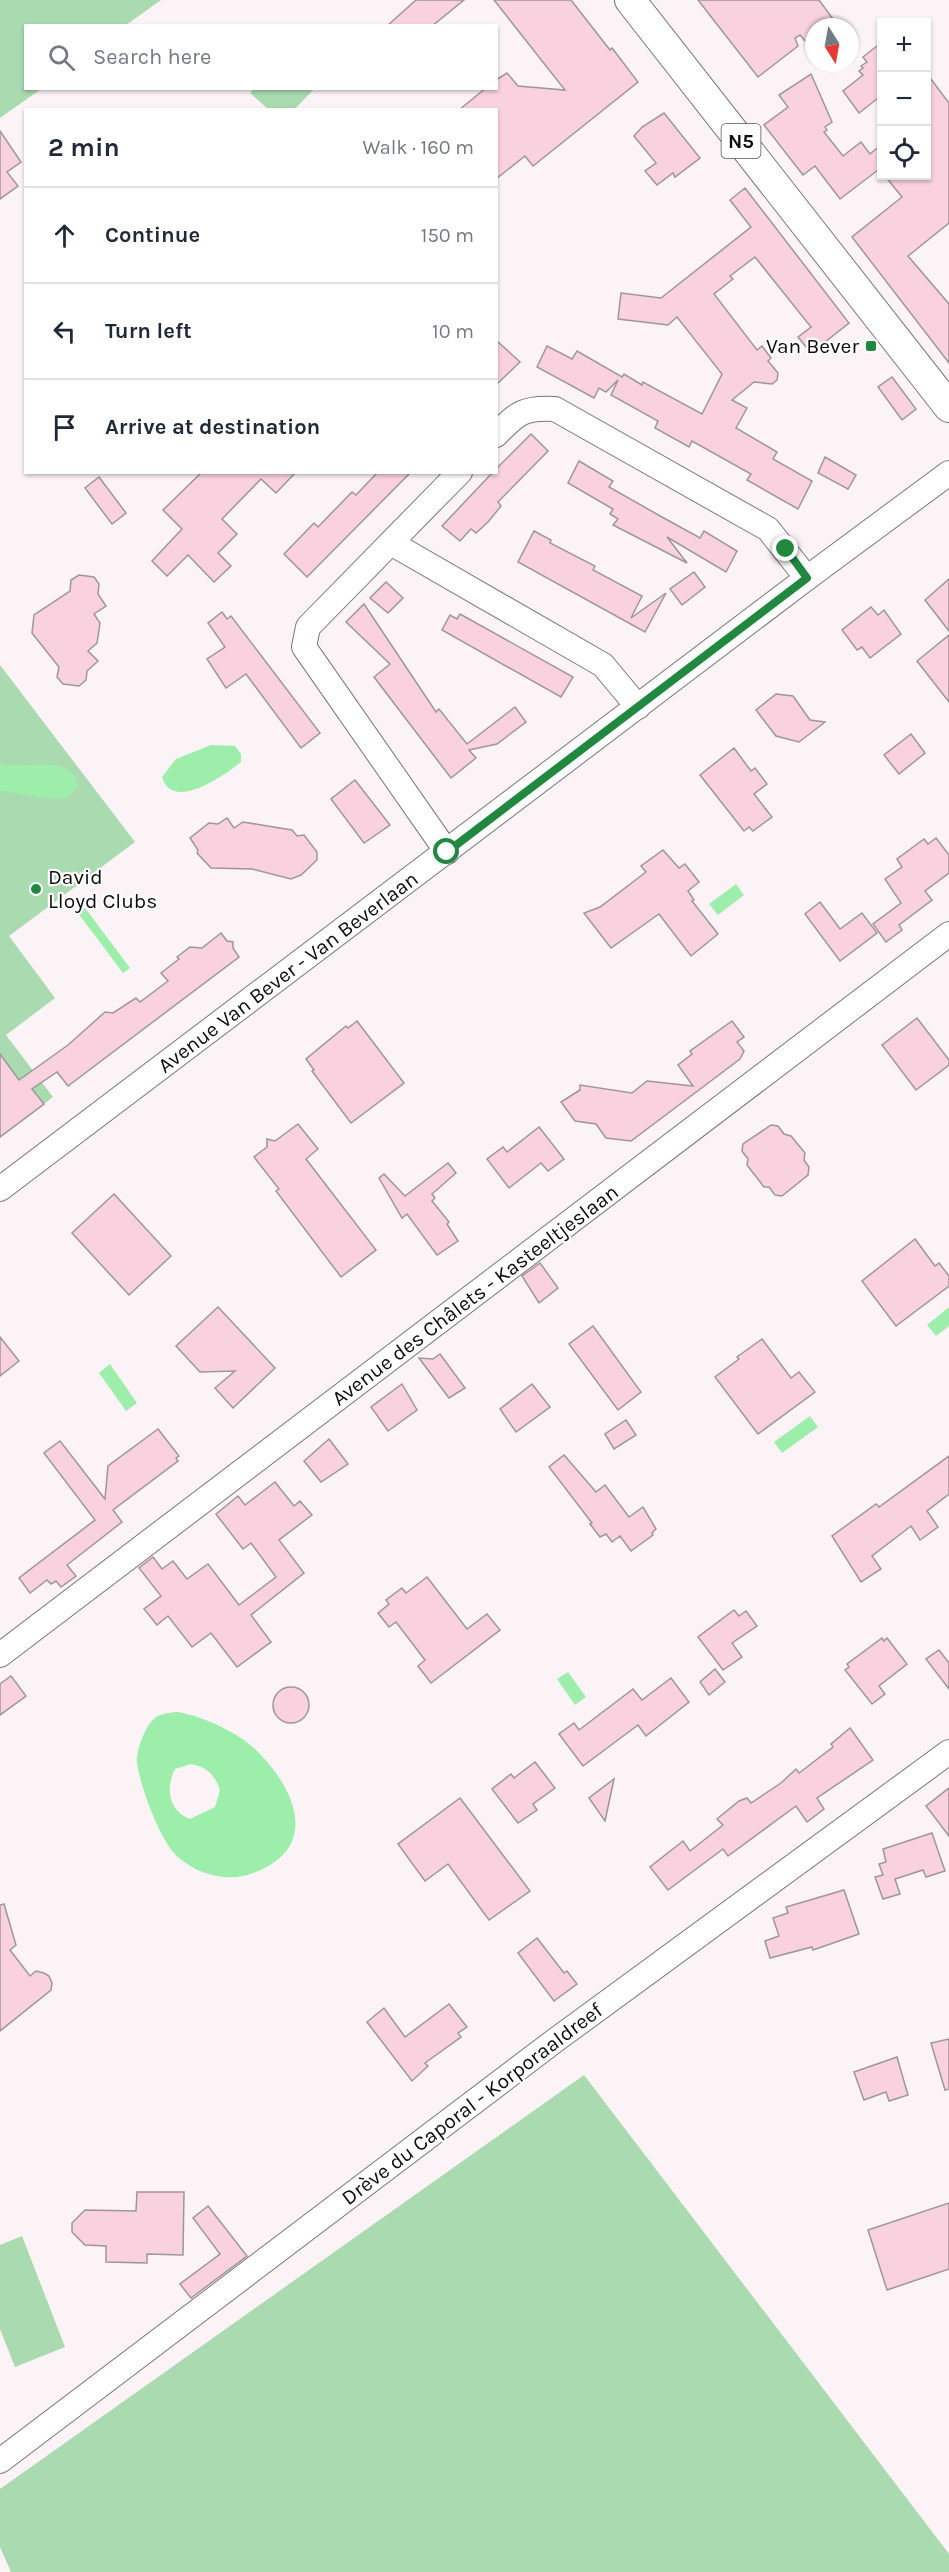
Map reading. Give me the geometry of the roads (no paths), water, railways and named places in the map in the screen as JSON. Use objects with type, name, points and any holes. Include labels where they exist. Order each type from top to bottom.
[{"type":"main road","name":"N5","points":[[630,0],[949,407]]},
{"type":"street","points":[[498,433],[512,419],[532,408],[555,410],[768,529],[807,578]]},
{"type":"street","name":"Avenue Van Bever - Van Beverlaan","points":[[0,1189],[949,473]]},
{"type":"street","points":[[447,852],[304,647],[308,627],[458,474]]},
{"type":"street","points":[[391,543],[603,665],[638,707]]},
{"type":"street","name":"Avenue des Châlets - Kasteeltjeslaan","points":[[0,1655],[949,934]]},
{"type":"street","name":"Drève du Caporal - Korporaaldreef","points":[[0,2462],[548,2046],[949,1752]]},
{"type":"place","name":"Van Bever","points":[[871,346]]},
{"type":"place","name":"David Lloyd Clubs","points":[[36,889]]}]
